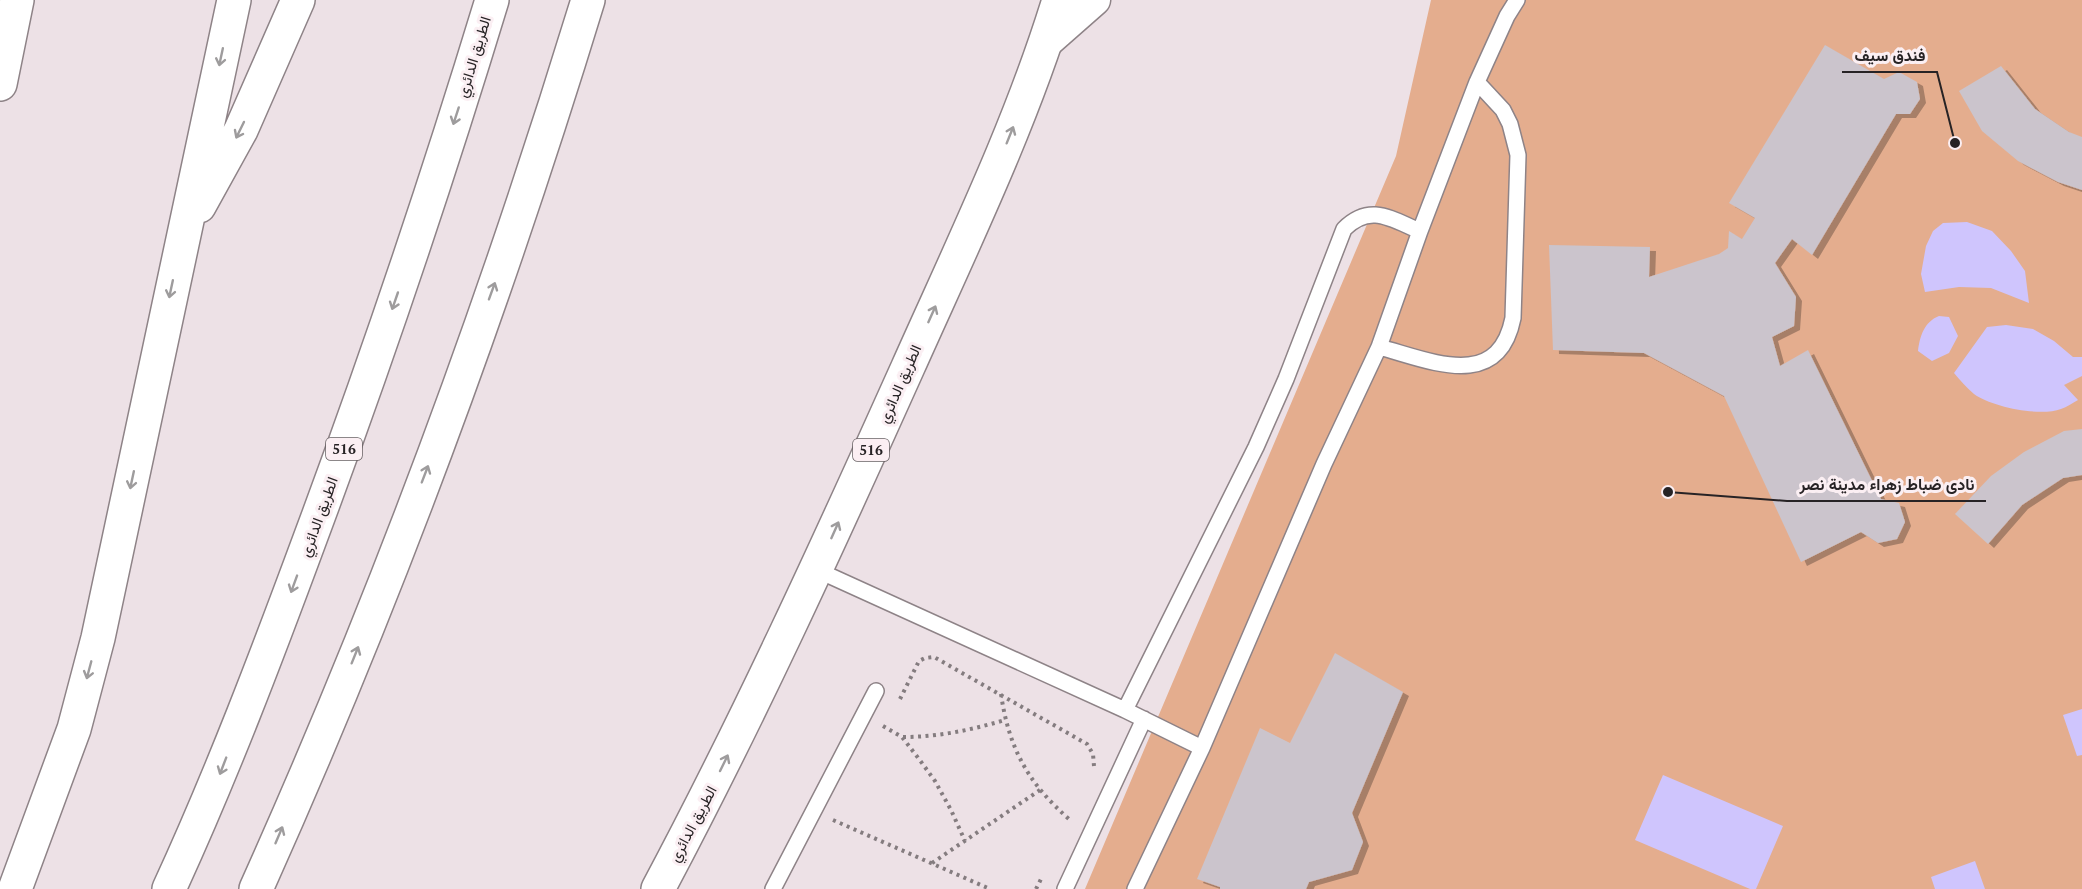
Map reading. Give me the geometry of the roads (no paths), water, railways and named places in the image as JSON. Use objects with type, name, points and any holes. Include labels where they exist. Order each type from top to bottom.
[{"type":"highway","points":[[0,84],[17,0]]},
{"type":"highway","points":[[15,889],[74,729],[92,661],[234,0]]},
{"type":"highway","points":[[181,239],[241,130],[298,0]]},
{"type":"highway","name":"الطريق الدائري","points":[[169,889],[216,784],[283,614],[345,444],[409,261],[492,0]]},
{"type":"highway","points":[[256,889],[341,690],[456,392],[514,229],[588,0]]},
{"type":"highway","name":"الطريق الدائري","points":[[658,889],[717,778],[817,570],[1010,136],[1059,0]]},
{"type":"street","points":[[1045,44],[1095,0]]},
{"type":"lane","points":[[1135,889],[1202,747],[1324,464],[1379,346],[1476,82],[1517,0]]},
{"type":"lane","points":[[1379,346],[1451,366],[1469,366],[1486,361],[1500,350],[1510,335],[1513,318],[1518,155],[1510,124],[1503,110],[1476,82]]},
{"type":"lane","points":[[1125,710],[1256,447],[1290,369],[1344,229],[1352,221],[1362,216],[1374,214],[1385,216],[1420,231]]},
{"type":"lane","points":[[817,570],[1202,747]]},
{"type":"lane","points":[[773,889],[876,691]]},
{"type":"lane","points":[[1065,889],[1144,719]]},
{"type":"place","name":"فندق سيف","points":[[1955,143]]},
{"type":"place","name":"نادى ضباط زهراء مدينة نصر","points":[[1668,492]]}]
